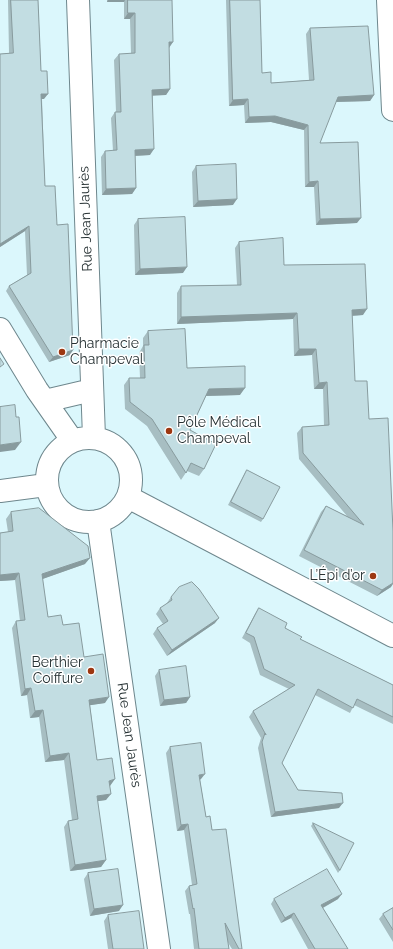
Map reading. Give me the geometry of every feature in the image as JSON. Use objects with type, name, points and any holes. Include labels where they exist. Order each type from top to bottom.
[{"type":"street","name":"Rue Jean Jaurès","points":[[78,0],[94,437]]},
{"type":"street","points":[[388,0],[393,109]]},
{"type":"street","points":[[0,329],[45,402],[72,440]]},
{"type":"street","points":[[45,402],[92,390]]},
{"type":"street","points":[[82,437],[94,437],[106,441],[118,448],[126,458],[131,471],[131,484],[128,497],[122,507],[113,515],[98,521],[78,521],[66,516],[56,508],[46,485],[47,471],[52,458],[60,448],[72,440],[82,437]]},
{"type":"street","points":[[0,491],[46,485]]},
{"type":"street","points":[[128,497],[393,636]]},
{"type":"street","name":"Rue Jean Jaurès","points":[[98,521],[159,949]]},
{"type":"building","points":[[11,0],[38,0],[41,71],[47,71],[48,94],[41,94],[45,186],[55,186],[57,225],[68,224],[73,350],[53,357],[9,286],[31,273],[29,226],[0,244],[0,54],[13,53]]},
{"type":"building","points":[[128,0],[172,0],[173,42],[169,42],[170,89],[152,90],[154,149],[135,150],[136,188],[106,189],[105,151],[117,150],[115,112],[121,112],[119,54],[135,53],[135,13],[128,13]]},
{"type":"building","points":[[230,0],[260,0],[262,73],[271,72],[271,83],[314,80],[310,28],[368,26],[374,95],[338,97],[320,143],[358,142],[361,218],[320,219],[318,181],[309,182],[308,125],[275,116],[249,117],[248,99],[233,100]]},
{"type":"building","points":[[236,164],[237,199],[198,201],[196,166]]},
{"type":"building","points":[[185,217],[187,267],[140,269],[138,219]]},
{"type":"building","points":[[283,238],[284,265],[365,264],[367,309],[352,310],[355,381],[367,381],[369,419],[388,418],[393,531],[393,583],[382,590],[304,550],[326,506],[364,525],[303,453],[302,427],[329,425],[327,382],[319,383],[316,349],[299,349],[297,313],[181,317],[181,286],[241,285],[239,242]]},
{"type":"building","points":[[185,329],[187,368],[245,366],[245,388],[209,389],[190,430],[216,444],[204,469],[191,463],[186,473],[152,419],[130,402],[129,378],[145,378],[144,345],[149,345],[148,331]]},
{"type":"building","points":[[0,358],[4,364],[0,367]]},
{"type":"building","points":[[15,405],[16,417],[19,417],[21,442],[0,445],[0,407]]},
{"type":"building","points":[[247,470],[280,487],[263,519],[231,502]]},
{"type":"building","points":[[39,508],[88,546],[90,558],[42,574],[48,617],[61,615],[63,625],[79,623],[84,657],[103,654],[109,697],[89,700],[97,760],[112,758],[115,779],[109,781],[111,794],[97,796],[106,860],[75,865],[68,821],[78,819],[69,753],[50,756],[43,710],[35,711],[31,688],[25,689],[16,621],[25,620],[19,573],[0,575],[0,533],[13,531],[11,512]]},
{"type":"building","points":[[192,582],[199,589],[219,618],[172,650],[157,628],[168,621],[160,608],[172,600],[171,597],[179,587]]},
{"type":"building","points":[[259,608],[287,623],[285,628],[302,637],[300,639],[393,685],[393,717],[357,699],[353,708],[318,689],[282,763],[298,790],[342,793],[343,803],[275,812],[262,742],[265,733],[253,711],[295,685],[264,669],[254,637],[246,633]]},
{"type":"building","points":[[186,666],[190,697],[164,700],[159,670]]},
{"type":"building","points":[[201,743],[205,774],[199,775],[206,817],[210,816],[212,830],[226,829],[242,949],[239,949],[225,923],[229,949],[199,949],[194,908],[193,909],[189,886],[197,884],[188,824],[181,825],[170,747]]},
{"type":"building","points":[[313,823],[354,843],[340,870]]},
{"type":"building","points":[[118,869],[123,905],[94,909],[88,873]]},
{"type":"building","points":[[327,869],[342,894],[321,905],[348,949],[315,949],[294,913],[285,918],[274,899]]},
{"type":"building","points":[[393,908],[393,930],[383,914]]},
{"type":"building","points":[[139,911],[144,949],[113,949],[108,915]]},
{"type":"place","name":"Pharmacie Champeval","points":[[62,352]]},
{"type":"place","name":"Pôle Médical Champeval","points":[[169,431]]},
{"type":"place","name":"L’Épi d’or","points":[[373,576]]},
{"type":"place","name":"Berthier Coiffure","points":[[91,671]]}]
